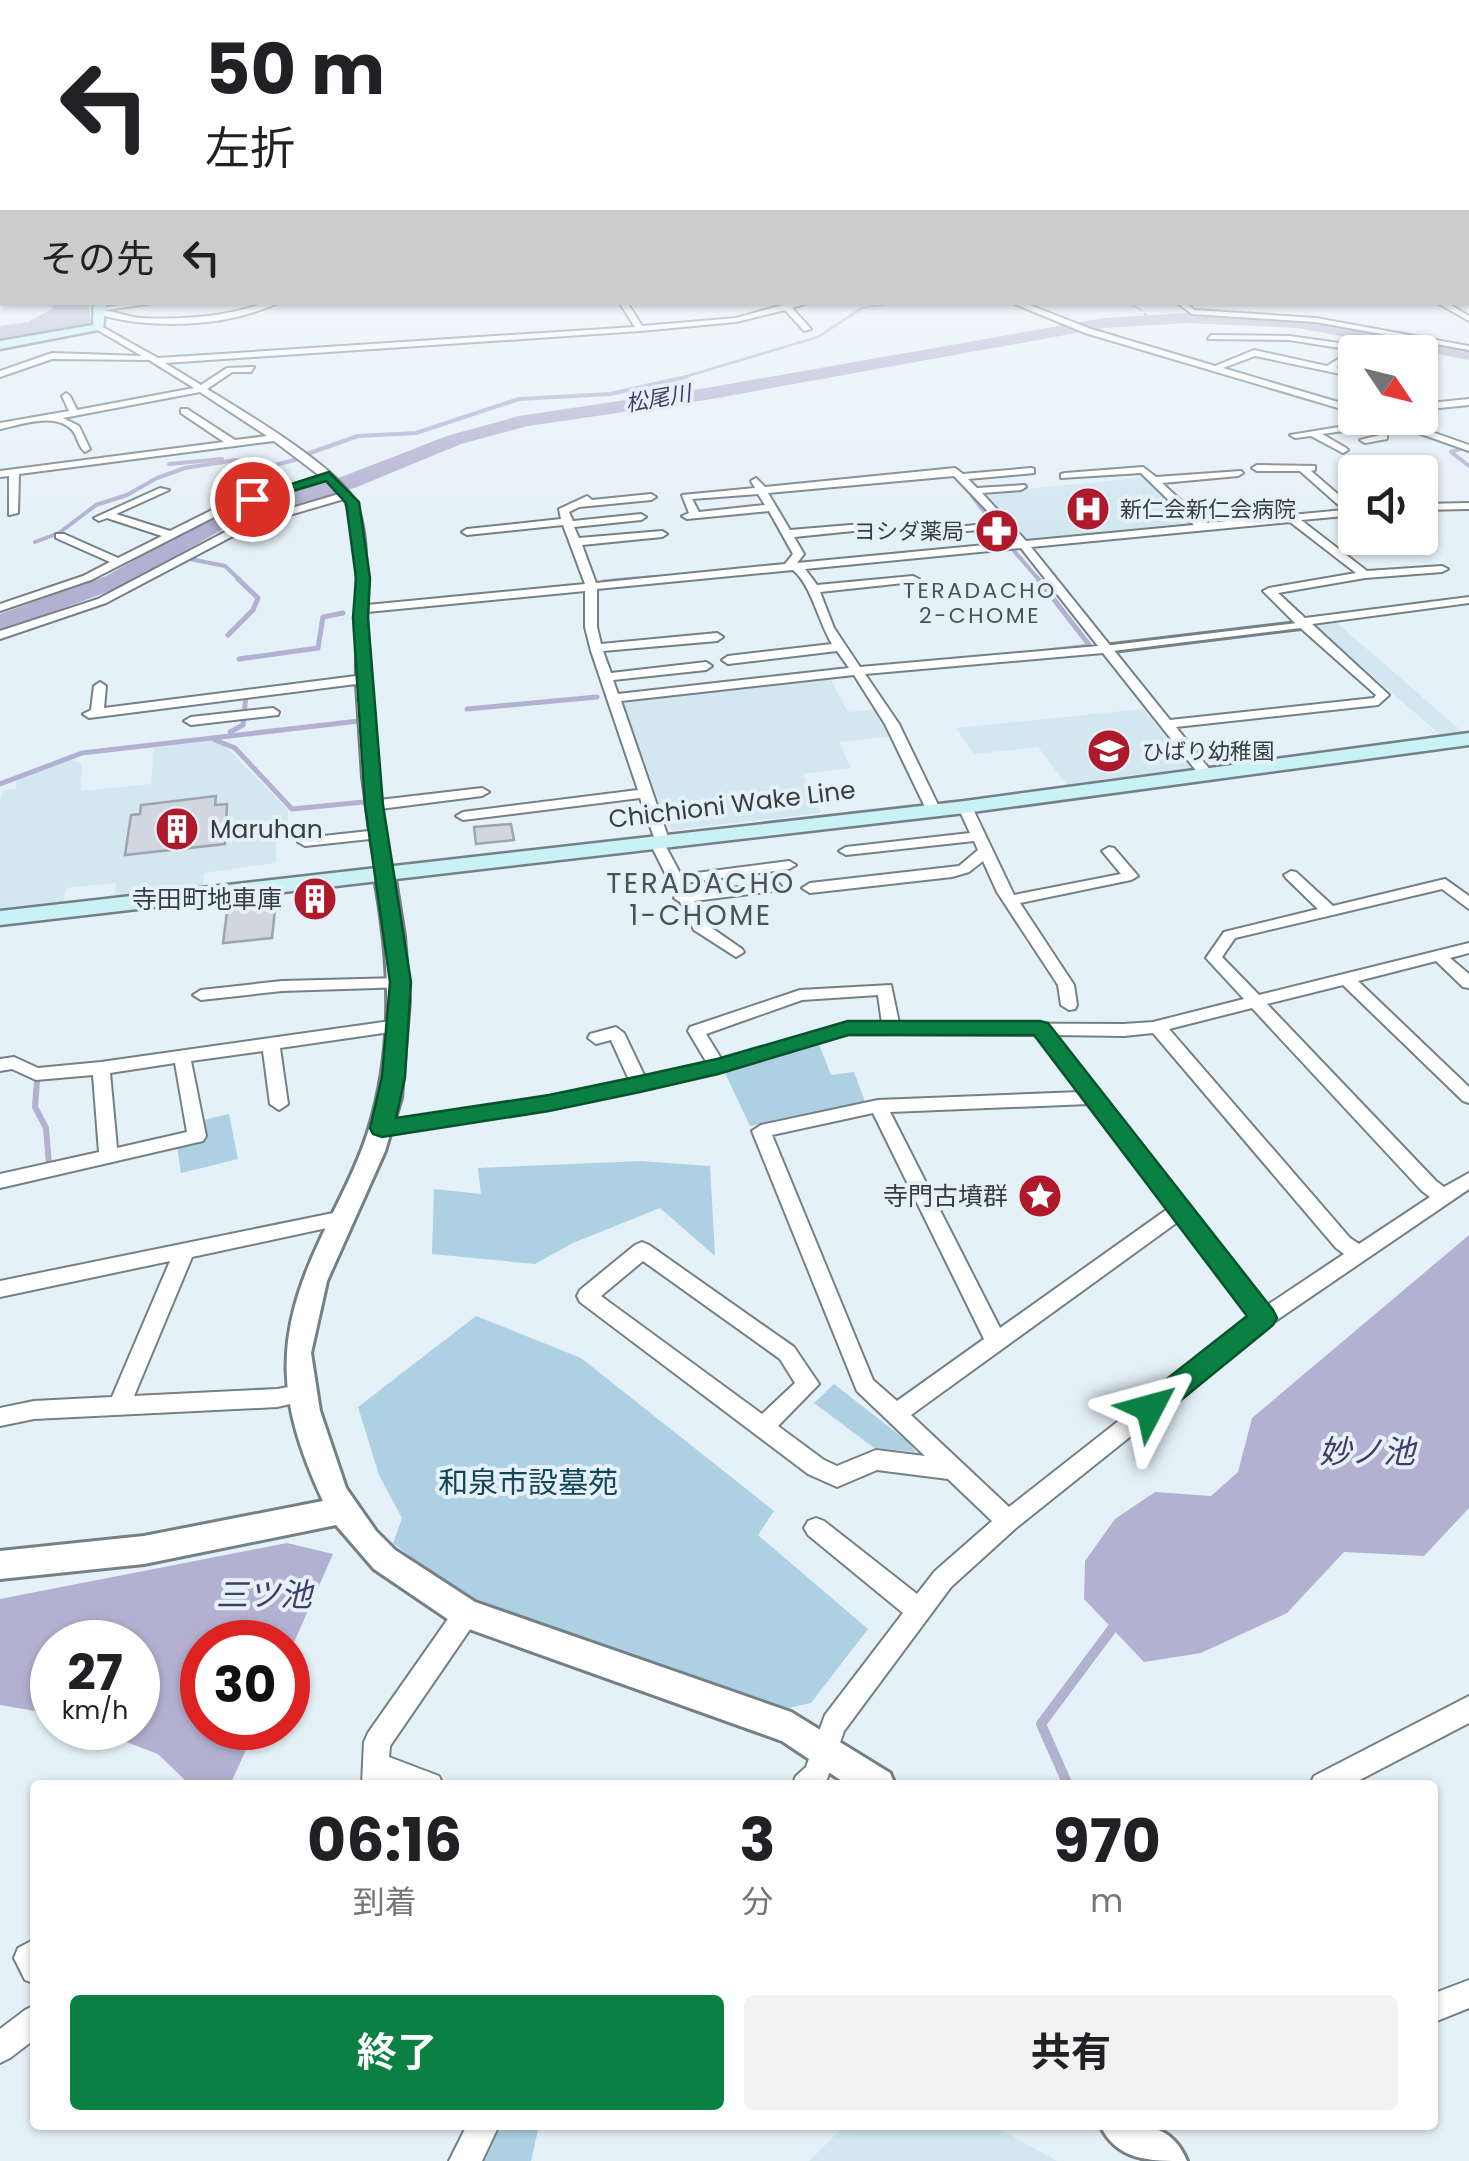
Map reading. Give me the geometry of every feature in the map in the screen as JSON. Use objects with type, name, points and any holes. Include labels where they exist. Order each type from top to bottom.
[{"type":"main road","points":[[0,345],[65,324]]},
{"type":"main road","name":"Chichioni Wake Line","points":[[0,918],[966,806],[1469,738]]},
{"type":"street","points":[[111,324],[153,360],[330,477],[352,502],[363,578],[360,609],[374,805],[400,982],[393,1077],[382,1128],[308,1300],[294,1352],[300,1394],[324,1476],[340,1511],[373,1552],[417,1586],[466,1614],[792,1728],[871,1780]]},
{"type":"street","points":[[637,324],[640,329]]},
{"type":"street","points":[[0,374],[28,368],[46,356],[116,361],[299,354],[695,324]]},
{"type":"street","points":[[1067,324],[1338,405]]},
{"type":"street","points":[[1351,324],[1469,348]]},
{"type":"street","points":[[1236,360],[1211,342],[1211,337],[1288,338],[1343,346],[1348,357],[1329,368]]},
{"type":"street","points":[[1214,369],[1254,353],[1338,371]]},
{"type":"street","points":[[0,426],[199,390],[230,370],[251,369],[299,354]]},
{"type":"street","points":[[1302,372],[1316,366]]},
{"type":"street","points":[[66,396],[75,415]]},
{"type":"street","points":[[214,400],[180,414],[234,444]]},
{"type":"street","points":[[1329,412],[1338,411]]},
{"type":"street","points":[[56,418],[76,428],[85,449]]},
{"type":"street","points":[[1295,435],[1338,429]]},
{"type":"street","points":[[1313,433],[1324,443],[1343,450]]},
{"type":"street","points":[[1356,435],[1368,442],[1384,437]]},
{"type":"street","points":[[1433,435],[1469,448]]},
{"type":"street","points":[[0,474],[274,438]]},
{"type":"street","points":[[1257,468],[1307,468],[1338,495]]},
{"type":"street","points":[[1065,476],[1143,470],[1204,528]]},
{"type":"street","points":[[771,508],[689,516],[686,497],[759,486],[795,490],[956,474],[1031,471]]},
{"type":"street","points":[[1157,480],[1238,473]]},
{"type":"street","points":[[9,506],[14,474]]},
{"type":"street","points":[[956,474],[976,491],[1207,775]]},
{"type":"street","points":[[0,608],[66,587],[168,534],[252,499],[330,477]]},
{"type":"street","points":[[759,486],[799,554],[790,564],[810,578],[817,606],[854,672],[865,678],[891,721],[933,810]]},
{"type":"street","points":[[976,491],[1021,487]]},
{"type":"street","points":[[164,490],[103,516],[143,523],[168,534]]},
{"type":"street","points":[[0,635],[23,632],[128,589],[197,548],[248,524],[347,494]]},
{"type":"street","points":[[651,497],[583,501],[563,512],[590,586],[591,627],[662,840],[658,845],[682,898],[708,940],[736,952]]},
{"type":"street","points":[[1438,507],[1469,506]]},
{"type":"street","points":[[360,609],[1338,514]]},
{"type":"street","points":[[840,516],[848,528]]},
{"type":"street","points":[[467,532],[497,533],[640,517]]},
{"type":"street","points":[[1294,520],[1365,575]]},
{"type":"street","points":[[932,532],[1002,526]]},
{"type":"street","points":[[787,534],[862,527]]},
{"type":"street","points":[[77,532],[62,537],[119,562]]},
{"type":"street","points":[[576,542],[662,534]]},
{"type":"street","points":[[1166,724],[1378,701],[1382,696],[1269,591],[1365,575],[1442,569]]},
{"type":"street","points":[[814,590],[914,579]]},
{"type":"street","points":[[612,698],[1104,649],[1469,600]]},
{"type":"street","points":[[597,648],[681,645],[718,637]]},
{"type":"street","points":[[728,660],[839,646]]},
{"type":"street","points":[[606,677],[669,666],[706,666]]},
{"type":"street","points":[[100,686],[93,714],[365,679]]},
{"type":"street","points":[[200,723],[245,715],[274,715],[271,690]]},
{"type":"street","points":[[374,805],[482,792]]},
{"type":"street","points":[[463,816],[550,809],[645,793]]},
{"type":"street","points":[[966,806],[984,853],[1010,900],[1066,985],[1069,1005]]},
{"type":"street","points":[[305,842],[378,834]]},
{"type":"street","points":[[876,882],[854,850],[978,836]]},
{"type":"street","points":[[1010,900],[1131,876],[1109,851]]},
{"type":"street","points":[[810,888],[952,873],[984,853]]},
{"type":"street","points":[[674,880],[789,865]]},
{"type":"street","points":[[1290,875],[1330,912]]},
{"type":"street","points":[[1444,1197],[1429,1186],[1214,958],[1230,935],[1445,884],[1469,904]]},
{"type":"street","points":[[682,898],[773,886]]},
{"type":"street","points":[[382,1128],[549,1103],[640,1084],[718,1067],[848,1028],[1124,1030],[1158,1026],[1469,948]]},
{"type":"street","points":[[1438,955],[1469,983]]},
{"type":"street","points":[[1346,979],[1469,1097]]},
{"type":"street","points":[[201,995],[282,986],[400,982]]},
{"type":"street","points":[[718,1067],[696,1031],[800,995],[885,989],[891,1026]]},
{"type":"street","points":[[0,1065],[14,1063],[36,1074],[101,1068],[398,1026]]},
{"type":"street","points":[[1158,1026],[1343,1243],[1358,1254]]},
{"type":"street","points":[[1040,1028],[1264,1318]]},
{"type":"street","points":[[596,1038],[616,1033],[640,1084]]},
{"type":"street","points":[[271,1046],[279,1104]]},
{"type":"street","points":[[0,1181],[197,1136],[182,1057]]},
{"type":"street","points":[[101,1068],[109,1158]]},
{"type":"street","points":[[1008,1521],[865,1385],[761,1131],[878,1106],[1094,1098]]},
{"type":"street","points":[[878,1106],[996,1342]]},
{"type":"street","points":[[812,1780],[834,1724],[943,1579],[1008,1521],[1264,1318],[1469,1180]]},
{"type":"street","points":[[897,1413],[1179,1211]]},
{"type":"street","points":[[0,1289],[343,1218]]},
{"type":"street","points":[[119,1406],[185,1249]]},
{"type":"street","points":[[762,1428],[808,1384],[786,1353],[642,1250],[587,1296],[762,1428],[816,1468],[837,1477],[876,1460],[957,1470]]},
{"type":"street","points":[[0,1416],[34,1410],[300,1394]]},
{"type":"street","points":[[0,1565],[144,1550],[340,1511]]},
{"type":"street","points":[[816,1528],[919,1611]]},
{"type":"street","points":[[402,1780],[375,1775],[377,1742],[466,1614]]},
{"type":"street","points":[[1333,1780],[1469,1710]]},
{"type":"street","points":[[1438,2007],[1469,1994]]},
{"type":"street","points":[[0,2048],[30,2024]]},
{"type":"street","points":[[465,2161],[481,2130]]},
{"type":"street","points":[[1127,2130],[1167,2161]]},
{"type":"shaded area","name":"新仁会新仁会病院","points":[[1147,477],[1193,524],[1026,541],[985,493]]},
{"type":"shaded area","points":[[1332,619],[1464,733],[1442,736],[1310,623]]},
{"type":"shaded area","points":[[830,678],[848,712],[880,709],[894,736],[839,742],[851,768],[803,774],[821,813],[674,830],[668,826],[621,699]]},
{"type":"shaded area","name":"ひばり幼稚園","points":[[1143,709],[1192,768],[1069,788],[1038,747],[974,754],[956,728]]},
{"type":"shaded area","points":[[212,741],[223,744],[288,810],[288,831],[276,832],[276,863],[204,873],[203,888],[115,897],[116,883],[66,888],[63,902],[0,909],[3,790],[16,789],[16,780],[70,759],[82,764],[81,791],[151,784],[154,748]]},
{"type":"shaded area","points":[[840,2130],[1001,2130],[1057,2161],[809,2161]]},
{"type":"green space","points":[[818,1042],[831,1075],[854,1072],[865,1102],[750,1126],[725,1073]]},
{"type":"green space","points":[[229,1114],[238,1159],[181,1173],[177,1146],[206,1139],[204,1120]]},
{"type":"green space","points":[[640,1161],[710,1166],[715,1256],[660,1208],[573,1243],[535,1264],[432,1254],[434,1189],[481,1194],[478,1168]]},
{"type":"green space","name":"和泉市設墓苑","points":[[476,1316],[581,1358],[774,1511],[758,1535],[868,1629],[811,1703],[789,1708],[465,1599],[393,1543],[402,1518],[379,1475],[358,1407]]},
{"type":"green space","points":[[834,1384],[916,1452],[874,1448],[814,1403]]},
{"type":"green space","points":[[498,2130],[538,2130],[531,2161],[481,2161]]},
{"type":"water","points":[[91,324],[91,326],[0,342],[0,326]]},
{"type":"water","name":"妙ノ池","points":[[1469,1235],[1469,1508],[1424,1556],[1344,1552],[1287,1613],[1201,1653],[1144,1662],[1084,1599],[1085,1561],[1115,1519],[1155,1492],[1211,1496],[1238,1472],[1252,1418]]},
{"type":"water","name":"三ツ池","points":[[287,1543],[333,1554],[304,1620],[180,1620],[180,1750],[246,1750],[232,1780],[185,1780],[158,1754],[147,1750],[160,1750],[160,1620],[30,1620],[30,1710],[0,1705],[0,1599]]},
{"type":"building","name":"Maruhan","points":[[216,796],[215,805],[227,804],[225,844],[125,855],[131,815],[140,814],[141,805]]},
{"type":"building","points":[[511,824],[514,840],[476,844],[474,827]]},
{"type":"building","points":[[276,900],[272,938],[223,943],[228,904]]},
{"type":"waterway","points":[[678,379],[818,337],[838,324]]},
{"type":"waterway","name":"松尾川","points":[[0,623],[115,581],[217,523],[349,482],[454,440],[526,420],[706,394],[1099,324]]},
{"type":"waterway","name":"松尾川","points":[[1302,324],[1469,355]]},
{"type":"waterway","points":[[678,379],[686,377]]},
{"type":"waterway","points":[[307,454],[358,436],[416,433],[519,399],[610,394],[678,379]]},
{"type":"waterway","points":[[674,380],[678,379]]},
{"type":"waterway","points":[[1462,448],[1451,452],[1469,466]]},
{"type":"waterway","points":[[169,464],[222,459]]},
{"type":"waterway","points":[[235,460],[275,465],[298,459]]},
{"type":"waterway","points":[[35,542],[59,533],[96,505],[127,495],[157,478],[185,468],[235,460]]},
{"type":"waterway","points":[[972,496],[1006,540],[998,545]]},
{"type":"waterway","name":"松尾川","points":[[165,551],[173,554]]},
{"type":"waterway","points":[[1014,551],[1040,581]]},
{"type":"waterway","points":[[190,559],[225,566],[241,581]]},
{"type":"waterway","points":[[610,581],[653,577]]},
{"type":"waterway","points":[[228,635],[253,610],[258,598],[238,579]]},
{"type":"waterway","points":[[603,582],[635,579]]},
{"type":"waterway","points":[[1038,579],[1090,646],[1047,651]]},
{"type":"waterway","points":[[239,659],[318,648],[323,617],[343,613]]},
{"type":"waterway","points":[[230,732],[243,725],[246,695]]},
{"type":"waterway","points":[[467,709],[597,697]]},
{"type":"waterway","points":[[0,784],[82,753],[359,721]]},
{"type":"waterway","points":[[215,740],[235,748],[292,809],[364,802]]},
{"type":"waterway","points":[[37,1081],[35,1107],[46,1128],[49,1165]]},
{"type":"waterway","points":[[1066,1780],[1041,1724],[1117,1622]]},
{"type":"place","name":"新仁会新仁会病院","points":[[1088,509]]},
{"type":"place","name":"ヨシダ薬局","points":[[997,531]]},
{"type":"place","name":"ひばり幼稚園","points":[[1109,751]]},
{"type":"place","name":"Maruhan","points":[[177,829]]},
{"type":"place","name":"寺田町地車庫","points":[[315,899]]},
{"type":"place","name":"寺門古墳群","points":[[1040,1196]]},
{"type":"district","name":"TERADACHO 2-CHOME","points":[[980,602]]},
{"type":"district","name":"TERADACHO 1-CHOME","points":[[701,899]]},
{"type":"route","points":[[252,499],[329,476],[352,502],[363,578],[360,609],[374,805],[400,982],[393,1077],[382,1128],[549,1103],[640,1084],[718,1067],[848,1028],[1040,1028],[1264,1318],[1150,1408]]}]
